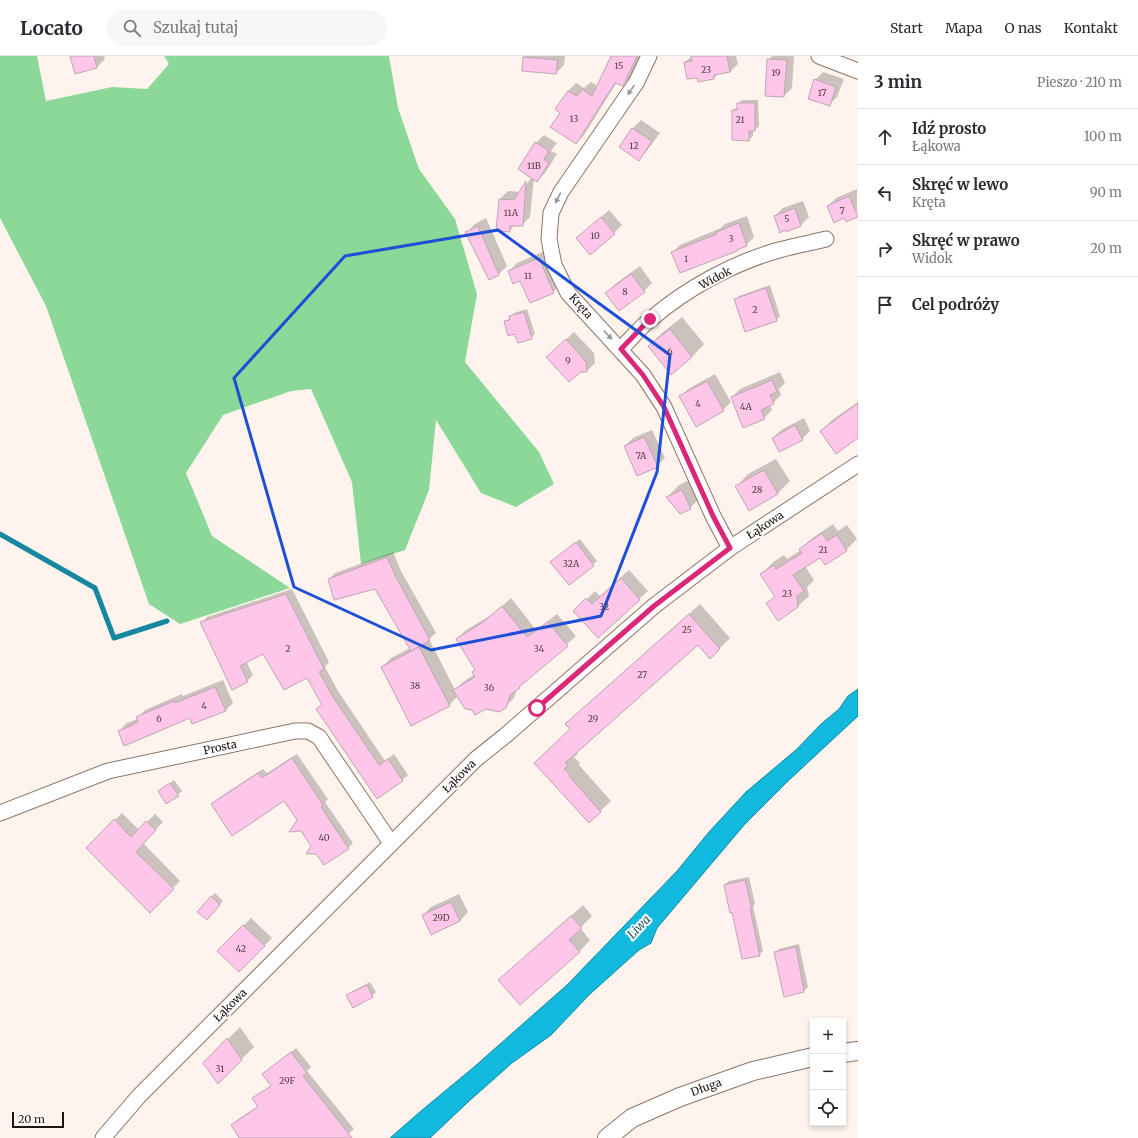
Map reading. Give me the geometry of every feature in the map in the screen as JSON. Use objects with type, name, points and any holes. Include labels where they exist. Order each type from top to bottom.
[{"type":"street","name":"Kręta","points":[[649,56],[636,83],[561,192],[551,213],[549,239],[554,265],[568,293],[621,349],[643,375],[664,407],[713,516],[730,548]]},
{"type":"street","points":[[819,56],[858,71]]},
{"type":"street","name":"Widok","points":[[621,349],[650,319],[672,302],[720,273],[747,261],[779,250],[826,239]]},
{"type":"street","name":"Łąkowa","points":[[103,1138],[139,1096],[476,759],[506,736],[654,606],[730,548],[858,464]]},
{"type":"street","name":"Prosta","points":[[0,813],[108,771],[295,731],[308,731],[319,737],[391,843]]},
{"type":"street","points":[[846,1053],[858,1051]]},
{"type":"street","name":"Długa","points":[[607,1138],[632,1118],[680,1096],[753,1071],[810,1058]]},
{"type":"highlighted area","points":[[498,230],[670,355],[657,472],[601,616],[431,650],[294,587],[234,378],[345,256]]},
{"type":"green space","points":[[0,56],[37,56],[46,101],[112,87],[147,89],[169,64],[164,56],[389,56],[398,108],[419,169],[455,219],[477,294],[465,362],[539,452],[554,484],[516,507],[481,493],[436,420],[429,490],[405,550],[361,564],[352,482],[311,389],[291,391],[223,415],[186,473],[212,536],[290,588],[180,624],[149,604],[46,306],[0,218]]},
{"type":"water","name":"Liwa","points":[[858,689],[858,716],[788,781],[745,824],[657,928],[651,943],[639,950],[590,994],[551,1035],[512,1063],[430,1138],[390,1138],[474,1067],[567,985],[677,871],[709,832],[746,792],[797,749],[820,725],[839,709],[848,696]]},
{"type":"building","points":[[70,56],[94,56],[97,68],[75,74]]},
{"type":"building","points":[[611,56],[637,56],[623,86],[615,83],[576,144],[550,127],[560,113],[555,109],[568,91],[577,96],[582,89],[592,96]]},
{"type":"building","points":[[691,56],[727,56],[730,72],[714,75],[714,79],[698,82],[697,78],[687,79],[684,62],[692,61]]},
{"type":"building","points":[[523,57],[558,60],[556,74],[522,71]]},
{"type":"building","points":[[767,59],[787,60],[784,97],[765,96]]},
{"type":"building","points":[[814,79],[836,87],[830,106],[808,99]]},
{"type":"building","points":[[737,103],[755,103],[755,131],[749,131],[749,141],[732,140],[732,110],[737,110]]},
{"type":"building","points":[[632,128],[652,141],[639,161],[619,147]]},
{"type":"building","points":[[535,142],[549,151],[544,159],[549,163],[537,182],[518,169]]},
{"type":"building","points":[[526,181],[523,226],[510,226],[510,232],[496,231],[499,199],[514,200]]},
{"type":"building","points":[[849,196],[858,217],[846,222],[844,218],[834,223],[827,206]]},
{"type":"building","points":[[795,208],[801,226],[786,232],[785,230],[780,233],[774,216]]},
{"type":"building","points":[[601,217],[615,234],[590,255],[576,238]]},
{"type":"building","points":[[739,223],[747,246],[680,273],[671,252],[717,234],[716,232]]},
{"type":"building","points":[[478,226],[499,275],[489,280],[465,232]]},
{"type":"building","points":[[539,258],[554,293],[530,303],[520,281],[513,284],[508,271]]},
{"type":"building","points":[[631,274],[645,292],[619,311],[605,293]]},
{"type":"building","points":[[766,288],[777,321],[745,332],[734,299]]},
{"type":"building","points":[[524,312],[532,339],[518,343],[514,334],[508,336],[504,321],[510,320],[509,316]]},
{"type":"building","points":[[670,329],[692,357],[671,375],[648,346]]},
{"type":"building","points":[[566,339],[586,362],[587,372],[581,372],[569,382],[546,357]]},
{"type":"building","points":[[772,380],[777,392],[770,395],[774,404],[761,410],[765,419],[743,428],[731,397]]},
{"type":"building","points":[[707,381],[724,411],[696,427],[679,396]]},
{"type":"building","points":[[858,403],[858,438],[836,454],[820,431]]},
{"type":"building","points":[[795,425],[803,440],[779,452],[772,438]]},
{"type":"building","points":[[644,437],[658,467],[637,476],[624,446]]},
{"type":"building","points":[[764,470],[778,494],[749,511],[735,486]]},
{"type":"building","points":[[682,490],[691,509],[680,514],[666,497]]},
{"type":"building","points":[[822,533],[827,541],[837,535],[847,551],[825,565],[820,558],[793,575],[804,591],[797,596],[798,607],[778,621],[766,603],[775,597],[760,574],[774,565],[776,569],[802,553],[799,549]]},
{"type":"building","points":[[576,542],[594,566],[569,585],[550,562]]},
{"type":"building","points":[[387,557],[396,577],[430,640],[411,651],[375,589],[334,600],[328,579]]},
{"type":"building","points":[[621,578],[640,600],[598,638],[573,611],[586,598],[592,604]]},
{"type":"building","points":[[286,594],[324,669],[319,672],[333,697],[379,765],[388,759],[403,781],[377,799],[316,709],[322,705],[307,678],[284,690],[263,654],[240,666],[248,682],[232,690],[200,622]]},
{"type":"building","points":[[502,606],[527,637],[548,622],[568,646],[510,695],[506,708],[499,712],[486,709],[475,715],[472,710],[465,709],[453,690],[475,677],[472,672],[475,670],[456,639],[483,622]]},
{"type":"building","points":[[689,614],[720,649],[710,659],[698,645],[565,763],[568,765],[564,769],[570,774],[569,776],[601,812],[589,823],[534,763],[570,729],[565,724]]},
{"type":"building","points":[[419,647],[450,706],[411,726],[381,667]]},
{"type":"building","points":[[215,687],[226,711],[192,724],[190,718],[124,746],[118,731],[138,722],[136,717],[174,701],[175,703]]},
{"type":"building","points":[[292,758],[323,805],[321,807],[349,849],[324,865],[316,854],[306,854],[311,846],[301,831],[289,832],[297,820],[284,801],[232,836],[211,804],[258,773],[262,778]]},
{"type":"building","points":[[170,783],[179,796],[166,804],[158,791]]},
{"type":"building","points":[[114,819],[131,837],[146,821],[156,830],[136,852],[174,889],[150,913],[86,848]]},
{"type":"building","points":[[745,880],[752,909],[750,909],[760,956],[742,959],[732,912],[730,913],[724,885]]},
{"type":"building","points":[[211,896],[220,905],[207,920],[197,912]]},
{"type":"building","points":[[451,902],[460,921],[431,935],[422,915]]},
{"type":"building","points":[[571,916],[582,928],[569,940],[580,952],[520,1005],[498,980]]},
{"type":"building","points":[[243,925],[265,946],[239,972],[217,951]]},
{"type":"building","points":[[796,947],[804,992],[784,997],[774,952]]},
{"type":"building","points":[[367,985],[373,997],[353,1008],[346,995]]},
{"type":"building","points":[[227,1038],[242,1060],[218,1084],[203,1063]]},
{"type":"building","points":[[291,1052],[307,1073],[303,1076],[352,1138],[239,1138],[231,1125],[258,1107],[252,1098],[271,1086],[262,1074]]},
{"type":"waterway","points":[[0,534],[95,588],[114,638],[167,621]]},
{"type":"route","points":[[537,708],[654,606],[730,548],[713,516],[664,407],[643,375],[621,349],[650,319]]}]
